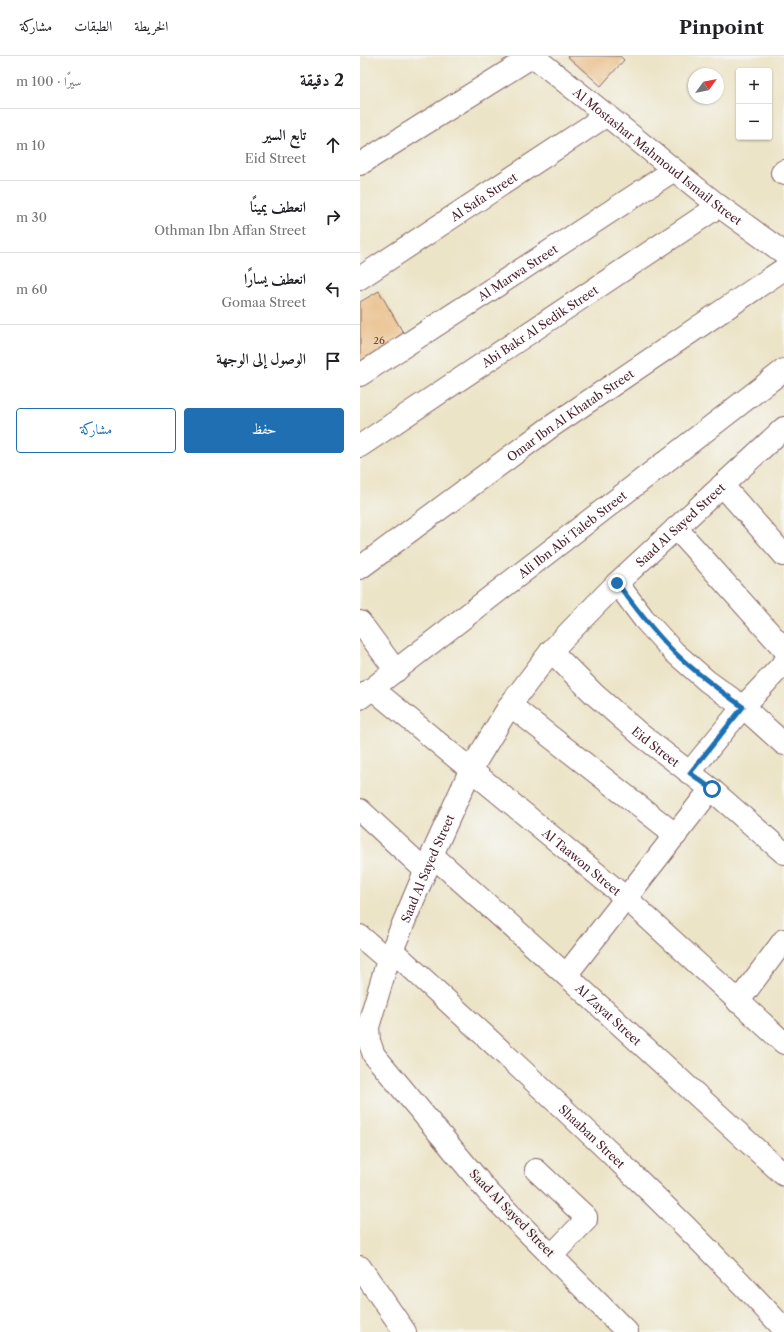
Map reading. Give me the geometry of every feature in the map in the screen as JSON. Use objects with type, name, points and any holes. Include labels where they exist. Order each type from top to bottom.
[{"type":"street","name":"Al Mostashar Mahmoud Ismail Street","points":[[533,56],[719,206],[784,253]]},
{"type":"street","points":[[360,164],[533,56]]},
{"type":"street","name":"Al Safa Street","points":[[360,278],[607,115]]},
{"type":"street","name":"Al Marwa Street","points":[[360,375],[674,170]]},
{"type":"street","name":"Abi Bakr Al Sedik Street","points":[[360,446],[719,206]]},
{"type":"street","name":"Omar Ibn Al Khatab Street","points":[[360,568],[548,428],[784,269]]},
{"type":"street","name":"Ali Ibn Abi Taleb Street","points":[[366,693],[784,370]]},
{"type":"street","name":"Saad Al Sayed Street","points":[[627,1332],[489,1193],[374,1054],[369,1041],[368,1027],[390,956],[429,863],[470,771],[510,706],[551,651],[617,583],[784,428]]},
{"type":"street","points":[[722,485],[784,555]]},
{"type":"street","points":[[676,528],[784,649]]},
{"type":"street","points":[[617,583],[644,619],[674,652],[707,681],[743,707],[784,744]]},
{"type":"street","points":[[360,622],[396,671]]},
{"type":"street","name":"Eid Street","points":[[551,651],[618,715],[712,789],[784,853]]},
{"type":"street","points":[[690,773],[743,707],[784,663]]},
{"type":"street","name":"Al Taawon Street","points":[[366,693],[470,771],[626,898],[784,1043]]},
{"type":"street","points":[[510,706],[676,835]]},
{"type":"street","points":[[566,975],[712,789]]},
{"type":"street","name":"Al Zayat Street","points":[[360,810],[429,863],[566,975],[784,1175]]},
{"type":"street","name":"Shaaban Street","points":[[360,936],[390,956],[555,1100],[654,1194],[784,1329]]},
{"type":"street","points":[[738,1002],[784,940]]},
{"type":"street","points":[[536,1170],[586,1217],[586,1220],[552,1255]]},
{"type":"street","points":[[360,1267],[404,1332]]},
{"type":"building","points":[[567,56],[620,56],[624,60],[601,86]]},
{"type":"building","points":[[379,291],[408,341],[360,369],[360,302]]},
{"type":"route","points":[[617,583],[644,619],[674,652],[707,681],[743,707],[690,773],[712,789]]}]
